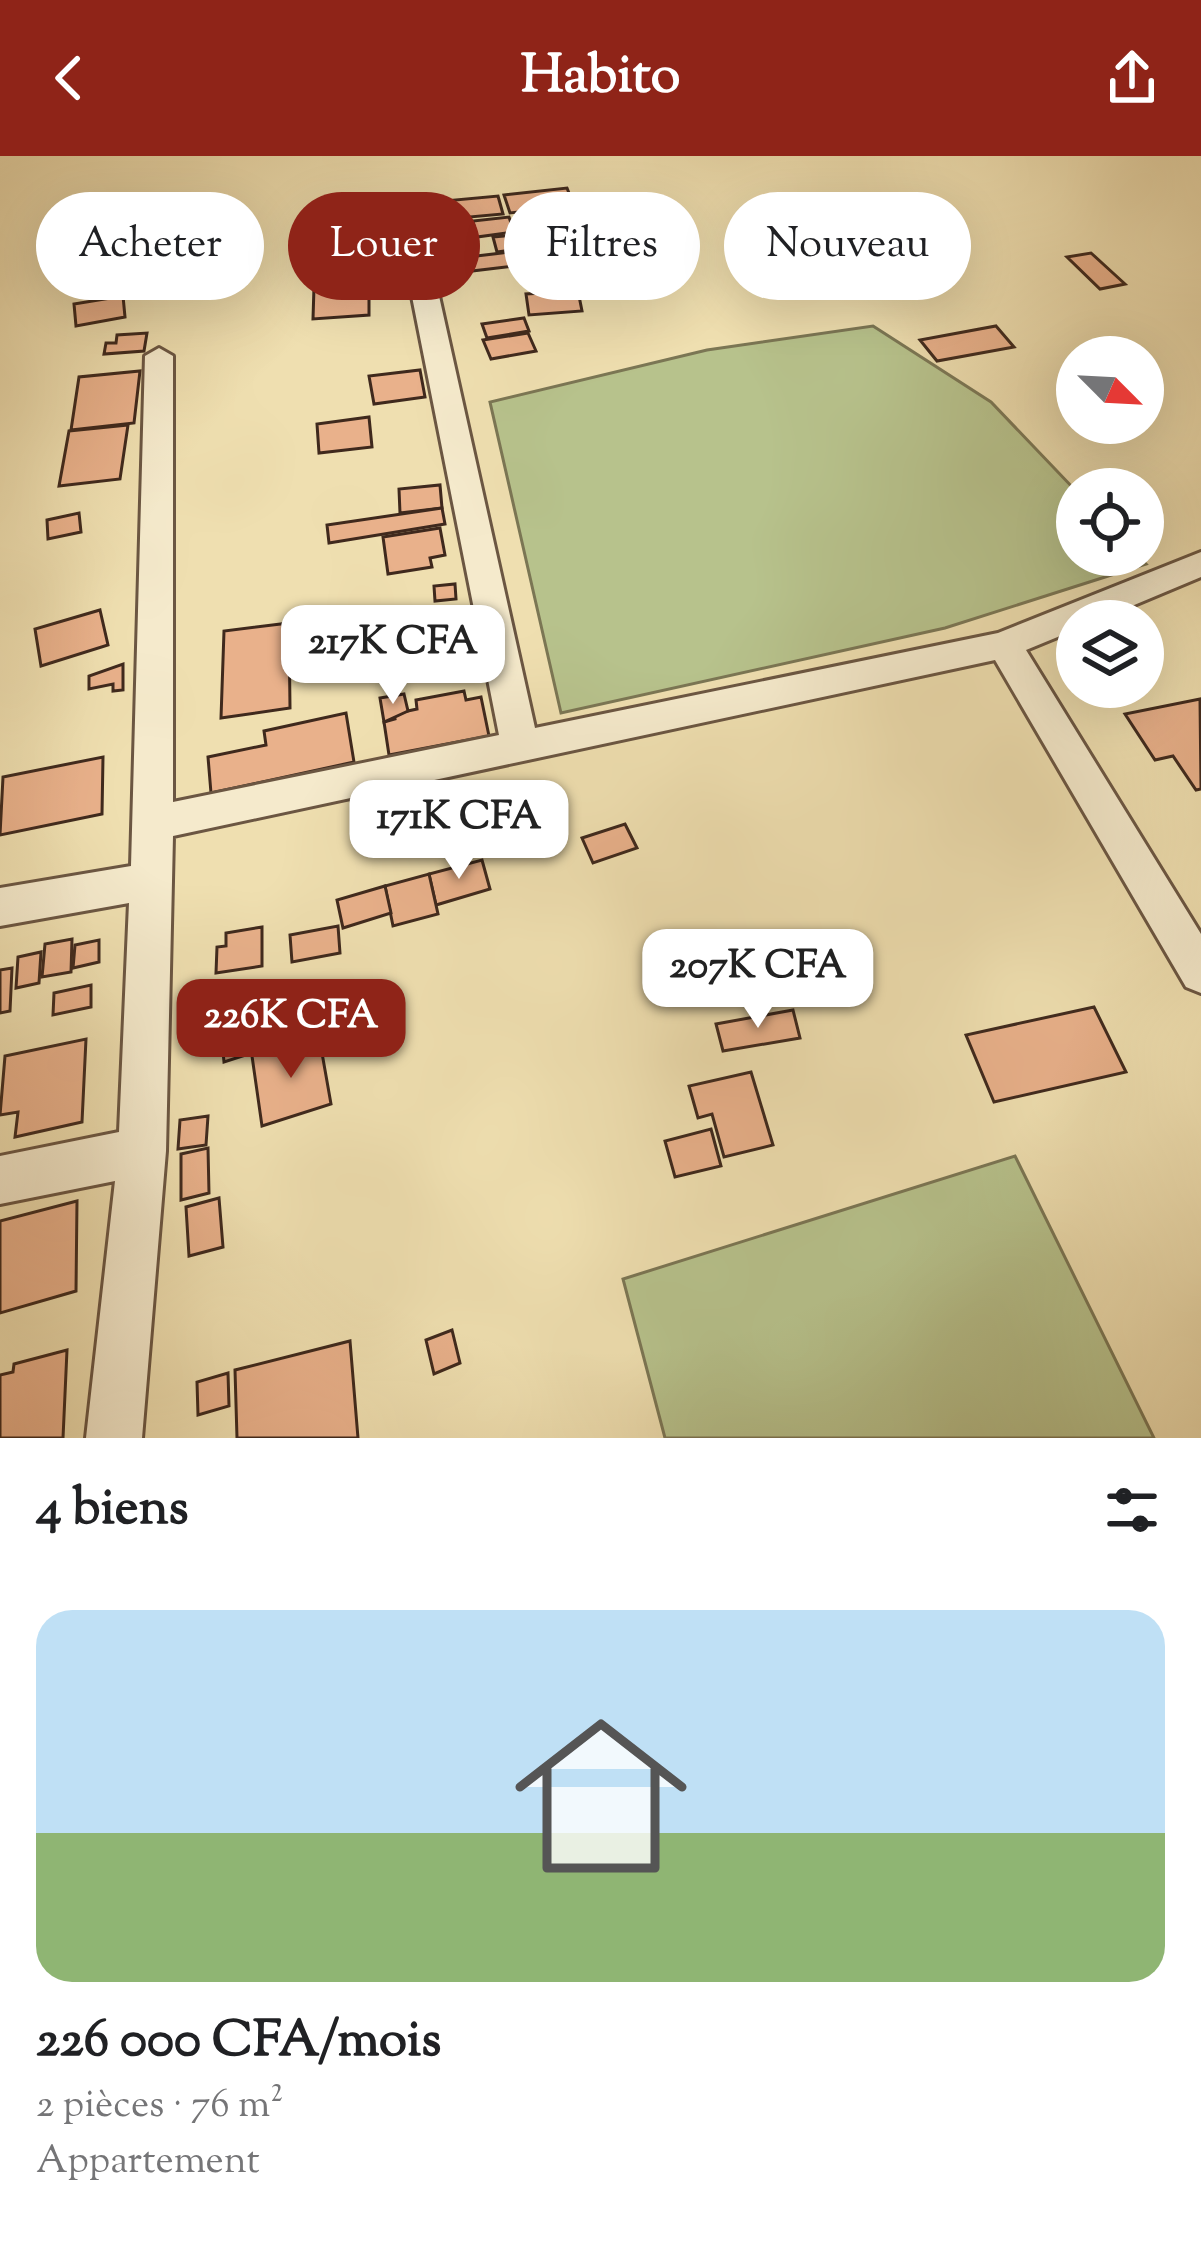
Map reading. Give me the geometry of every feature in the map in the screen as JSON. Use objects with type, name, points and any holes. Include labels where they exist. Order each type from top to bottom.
[{"type":"street","points":[[427,300],[520,745]]},
{"type":"street","points":[[114,1438],[142,1151],[153,823],[159,356]]},
{"type":"street","points":[[153,823],[1004,645],[1201,564]]},
{"type":"street","points":[[1004,645],[1201,973]]},
{"type":"street","points":[[0,908],[151,881]]},
{"type":"street","points":[[0,1180],[142,1151]]},
{"type":"green space","points":[[873,326],[991,402],[1056,470],[1056,576],[1108,576],[945,628],[561,713],[490,402],[707,350]]},
{"type":"green space","points":[[1015,1156],[1154,1438],[665,1438],[623,1279]]},
{"type":"building","points":[[498,196],[503,214],[480,216],[480,198]]},
{"type":"building","points":[[504,218],[504,233],[480,237],[480,220]]},
{"type":"building","points":[[504,236],[504,251],[497,252],[493,237]]},
{"type":"building","points":[[504,253],[504,267],[480,270],[480,256]]},
{"type":"building","points":[[1091,253],[1125,284],[1100,289],[1067,257]]},
{"type":"building","points":[[123,300],[125,317],[76,326],[74,304]]},
{"type":"building","points":[[314,300],[369,300],[369,315],[313,319]]},
{"type":"building","points":[[527,300],[580,300],[582,311],[529,315]]},
{"type":"building","points":[[524,318],[529,331],[487,338],[482,324]]},
{"type":"building","points":[[996,326],[1014,347],[937,361],[920,340]]},
{"type":"building","points":[[147,333],[144,351],[104,354],[106,343],[116,343],[117,335]]},
{"type":"building","points":[[528,333],[536,351],[491,359],[483,340]]},
{"type":"building","points":[[420,370],[425,397],[374,404],[369,376]]},
{"type":"building","points":[[140,371],[134,423],[71,430],[79,377]]},
{"type":"building","points":[[369,417],[372,447],[319,453],[317,424]]},
{"type":"building","points":[[128,425],[120,479],[59,486],[69,431]]},
{"type":"building","points":[[440,485],[442,508],[400,513],[399,489]]},
{"type":"building","points":[[442,508],[445,524],[329,543],[327,525]]},
{"type":"building","points":[[79,513],[81,532],[48,539],[47,520]]},
{"type":"building","points":[[440,528],[445,555],[430,558],[432,567],[388,574],[383,537]]},
{"type":"building","points":[[455,584],[456,599],[435,601],[434,586]]},
{"type":"building","points":[[100,610],[108,645],[41,666],[35,629]]},
{"type":"building","points":[[289,623],[290,708],[221,718],[224,631]]},
{"type":"building","points":[[409,643],[412,669],[341,680],[339,653]]},
{"type":"building","points":[[123,664],[123,690],[113,691],[113,684],[89,689],[89,676]]},
{"type":"building","points":[[464,691],[466,700],[481,697],[489,736],[389,755],[384,722],[395,719],[394,714],[417,709],[416,700]]},
{"type":"building","points":[[404,694],[408,711],[384,722],[380,698]]},
{"type":"building","points":[[1200,699],[1201,789],[1196,790],[1173,756],[1155,760],[1125,714]]},
{"type":"building","points":[[346,713],[354,762],[211,793],[208,757],[266,745],[264,731]]},
{"type":"building","points":[[103,757],[102,814],[0,835],[3,777]]},
{"type":"building","points":[[625,824],[637,848],[593,863],[582,838]]},
{"type":"building","points":[[482,860],[490,889],[436,905],[429,874]]},
{"type":"building","points":[[429,874],[438,914],[393,926],[385,886]]},
{"type":"building","points":[[385,886],[391,913],[343,928],[337,900]]},
{"type":"building","points":[[338,926],[340,953],[292,962],[290,935]]},
{"type":"building","points":[[262,927],[262,966],[216,973],[217,947],[226,946],[226,933]]},
{"type":"building","points":[[72,939],[71,972],[42,977],[45,944]]},
{"type":"building","points":[[99,940],[99,962],[73,968],[75,945]]},
{"type":"building","points":[[41,952],[39,983],[16,988],[18,957]]},
{"type":"building","points":[[12,968],[10,1011],[0,1013],[0,970]]},
{"type":"building","points":[[91,985],[91,1007],[53,1015],[54,993]]},
{"type":"building","points":[[1094,1007],[1126,1072],[994,1102],[966,1035]]},
{"type":"building","points":[[793,1010],[800,1038],[723,1051],[716,1024]]},
{"type":"building","points":[[253,1012],[258,1051],[224,1062],[220,1021]]},
{"type":"building","points":[[319,1036],[331,1104],[262,1126],[252,1056]]},
{"type":"building","points":[[86,1039],[82,1122],[15,1137],[18,1112],[0,1115],[5,1056]]},
{"type":"building","points":[[751,1072],[773,1145],[724,1157],[712,1114],[698,1118],[689,1086]]},
{"type":"building","points":[[208,1116],[206,1145],[178,1149],[180,1120]]},
{"type":"building","points":[[711,1129],[721,1166],[675,1177],[665,1141]]},
{"type":"building","points":[[208,1148],[209,1193],[181,1200],[181,1154]]},
{"type":"building","points":[[219,1198],[223,1247],[189,1256],[186,1207]]},
{"type":"building","points":[[77,1201],[76,1291],[0,1313],[0,1221]]},
{"type":"building","points":[[452,1330],[460,1363],[434,1374],[426,1340]]},
{"type":"building","points":[[350,1341],[358,1438],[237,1438],[235,1370]]},
{"type":"building","points":[[67,1350],[63,1438],[0,1438],[0,1375],[13,1372],[14,1364]]},
{"type":"building","points":[[228,1373],[229,1406],[198,1415],[197,1382]]}]
